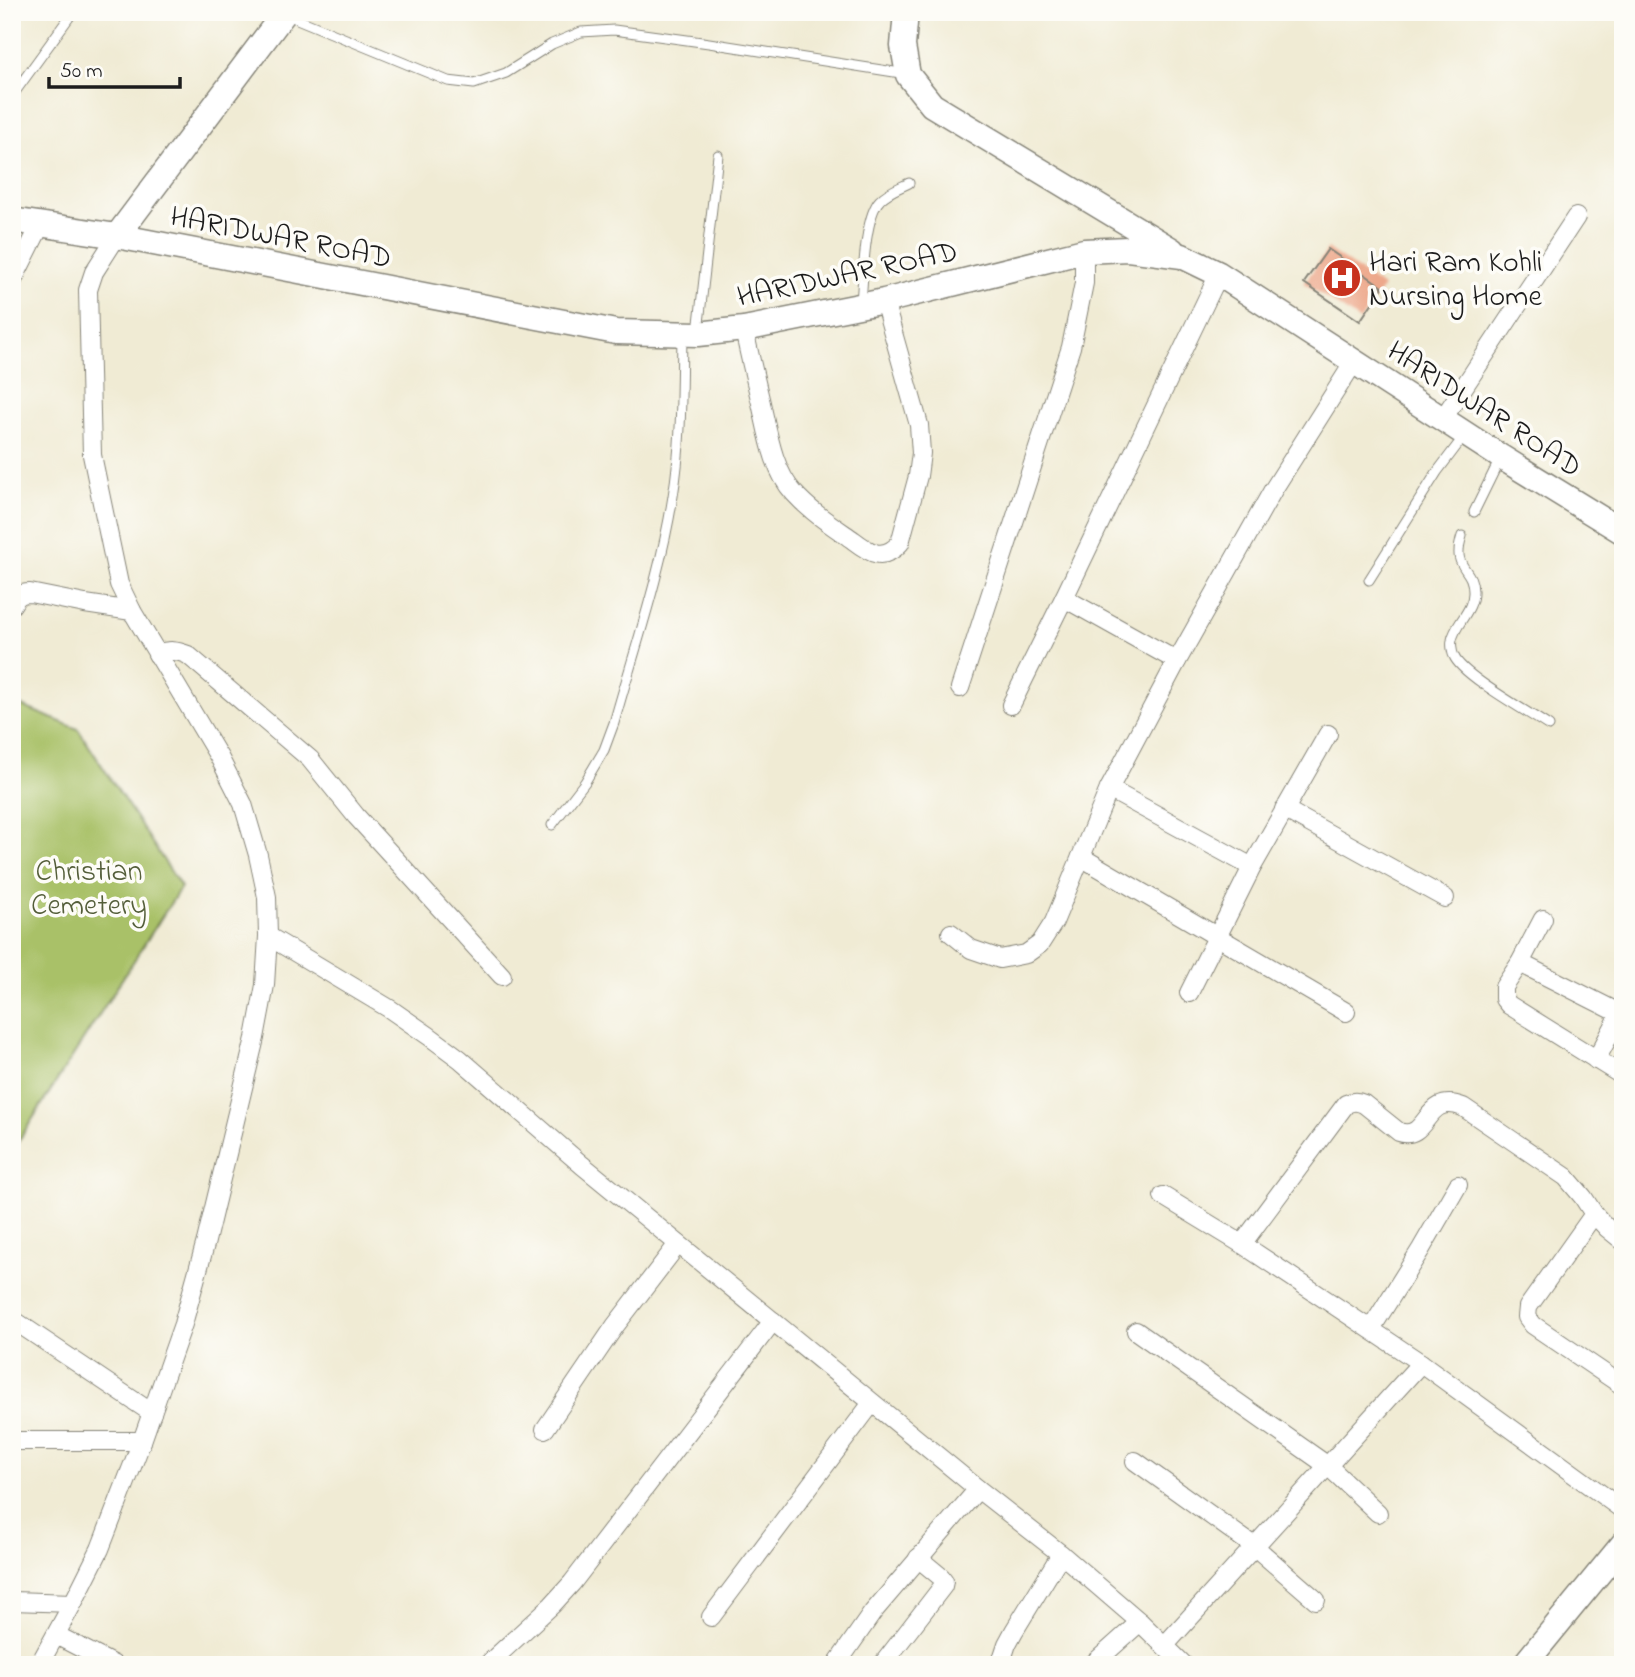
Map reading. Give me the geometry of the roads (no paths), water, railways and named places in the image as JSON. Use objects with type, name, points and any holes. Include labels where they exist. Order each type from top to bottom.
[{"type":"main road","points":[[906,12],[903,46],[908,75],[932,105],[1182,256]]},
{"type":"main road","points":[[117,236],[283,13]]},
{"type":"main road","name":"HARIDWAR ROAD","points":[[12,220],[117,236],[616,332],[690,334],[744,329],[872,304],[1084,251],[1128,249],[1182,256],[1219,274],[1501,457],[1620,525]]},
{"type":"main road","points":[[1530,1662],[1623,1544]]},
{"type":"street","points":[[1442,420],[1576,217]]},
{"type":"street","points":[[12,282],[41,224]]},
{"type":"street","points":[[39,1665],[100,1549],[183,1324],[255,1038],[265,985],[268,936],[267,897],[243,804],[219,757],[123,596],[119,584],[92,455],[88,290],[94,272],[117,236]]},
{"type":"street","points":[[960,688],[1071,347],[1084,283],[1084,251]]},
{"type":"street","points":[[1011,705],[1219,274]]},
{"type":"street","points":[[744,329],[770,440],[781,473],[793,492],[812,510],[869,551],[881,554],[892,552],[900,543],[918,476],[919,425],[872,304]]},
{"type":"street","points":[[951,933],[971,949],[1000,960],[1026,954],[1040,944],[1054,922],[1109,789],[1177,661],[1273,490],[1354,362]]},
{"type":"street","points":[[12,605],[22,593],[30,593],[132,611]]},
{"type":"street","points":[[1064,598],[1177,661]]},
{"type":"street","points":[[158,654],[178,651],[188,655],[310,759],[356,816],[502,975]]},
{"type":"street","points":[[1189,993],[1252,867],[1328,734]]},
{"type":"street","points":[[1109,789],[1252,867]]},
{"type":"street","points":[[1284,808],[1446,898]]},
{"type":"street","points":[[1081,858],[1346,1012]]},
{"type":"street","points":[[1542,919],[1504,988],[1504,999],[1509,1005],[1623,1076]]},
{"type":"street","points":[[268,936],[390,1009],[460,1059],[582,1165],[1061,1554],[1140,1622],[1184,1665]]},
{"type":"street","points":[[1520,963],[1622,1012],[1596,1060]]},
{"type":"street","points":[[1242,1244],[1346,1104],[1351,1102],[1364,1104],[1399,1132],[1406,1134],[1416,1130],[1438,1105],[1455,1103],[1463,1107],[1566,1177],[1594,1214],[1623,1241]]},
{"type":"street","points":[[1371,1329],[1458,1185]]},
{"type":"street","points":[[1163,1196],[1242,1244],[1421,1363],[1623,1510]]},
{"type":"street","points":[[1594,1214],[1528,1307],[1527,1317],[1533,1325],[1623,1385]]},
{"type":"street","points":[[545,1429],[615,1325],[678,1244]]},
{"type":"street","points":[[12,1319],[152,1413]]},
{"type":"street","points":[[487,1665],[572,1583],[773,1321]]},
{"type":"street","points":[[1136,1331],[1328,1466],[1378,1513]]},
{"type":"street","points":[[1165,1645],[1421,1363]]},
{"type":"street","points":[[711,1617],[872,1403]]},
{"type":"street","points":[[12,1441],[142,1441]]},
{"type":"street","points":[[1135,1461],[1255,1547],[1316,1600]]},
{"type":"street","points":[[836,1665],[873,1612],[978,1489]]},
{"type":"street","points":[[1000,1665],[1014,1631],[1061,1554]]},
{"type":"street","points":[[882,1665],[943,1586],[944,1580],[918,1558]]},
{"type":"street","points":[[12,1601],[73,1603]]},
{"type":"street","points":[[1092,1665],[1140,1622]]},
{"type":"street","points":[[56,1635],[114,1665]]},
{"type":"lane","points":[[12,96],[73,12]]},
{"type":"lane","points":[[283,13],[448,81],[474,84],[506,73],[552,44],[581,32],[614,30],[908,75]]},
{"type":"lane","points":[[552,825],[585,782],[604,750],[662,552],[674,495],[690,334],[719,155]]},
{"type":"lane","points":[[872,304],[868,233],[872,215],[878,201],[909,183]]},
{"type":"lane","points":[[1368,580],[1437,472],[1466,433]]},
{"type":"lane","points":[[1474,512],[1501,457]]},
{"type":"lane","points":[[1462,536],[1458,549],[1459,560],[1472,580],[1474,594],[1452,640],[1453,656],[1465,671],[1549,726]]},
{"type":"place","name":"Hari Ram Kohli Nursing Home","points":[[1342,278]]},
{"type":"park label","name":"Christian Cemetery","points":[[89,887]]}]
